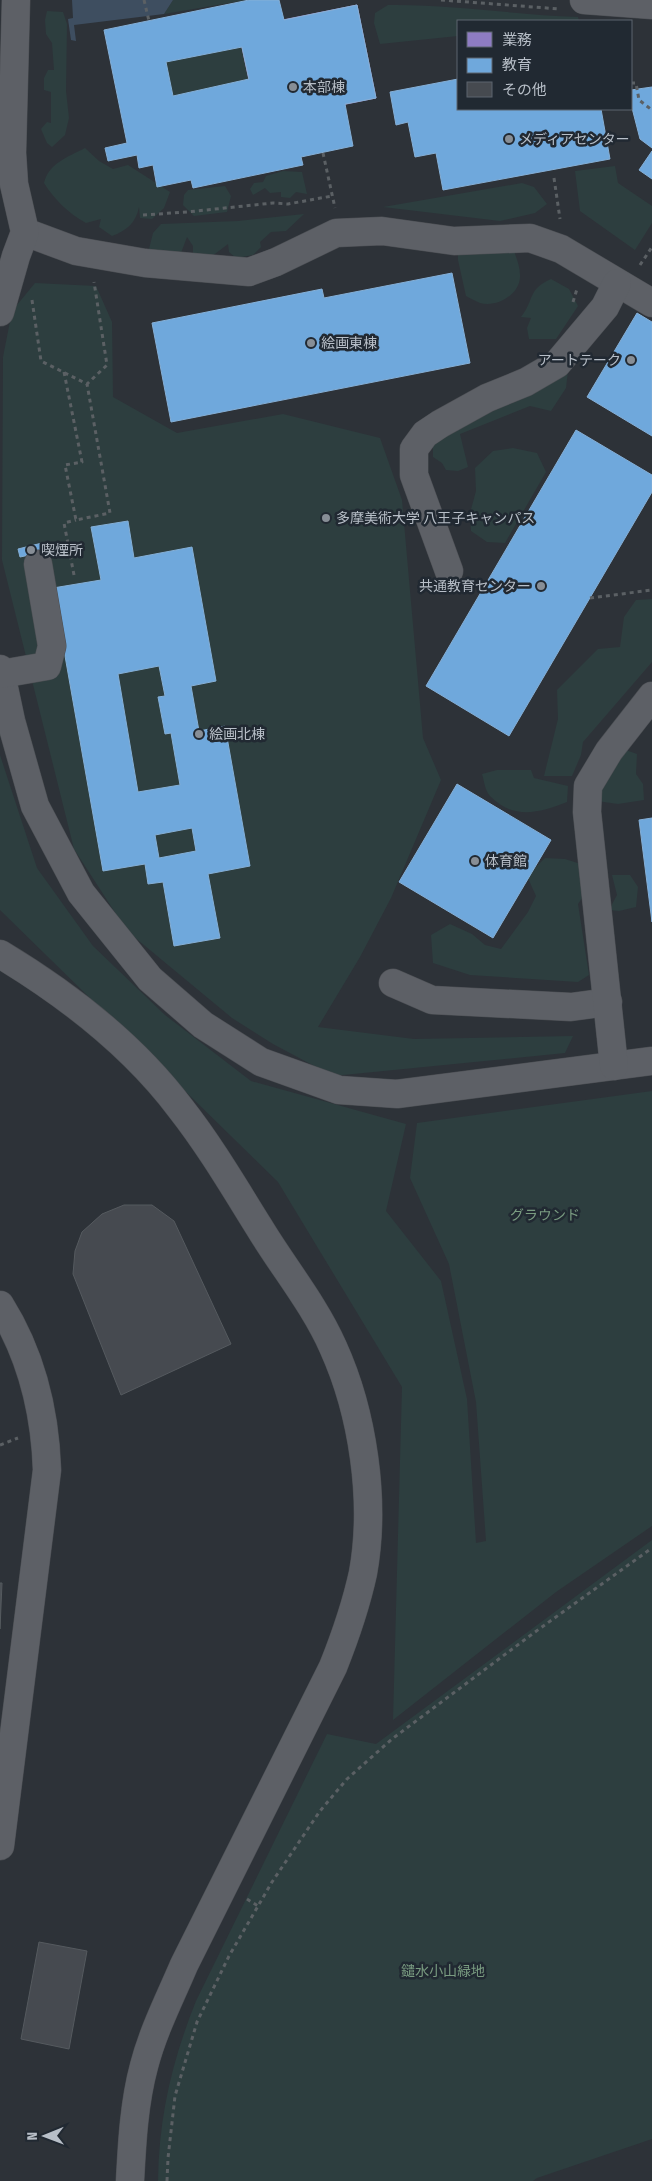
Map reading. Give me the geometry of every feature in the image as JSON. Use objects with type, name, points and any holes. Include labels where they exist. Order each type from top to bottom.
[{"type":"street","points":[[0,312],[16,256],[26,232],[14,184],[12,153],[16,0]]},
{"type":"street","points":[[573,4],[652,5]]},
{"type":"street","points":[[26,232],[76,251],[144,263],[249,272],[276,262],[336,233],[382,231],[454,242],[530,238],[561,249],[652,303]]},
{"type":"street","points":[[448,571],[414,475],[414,449],[425,434],[440,424],[487,398],[526,382],[557,364],[605,307],[618,283]]},
{"type":"street","points":[[38,564],[52,646],[47,666],[0,672],[11,721],[35,806],[81,893],[150,979],[202,1025],[261,1062],[340,1090],[398,1094],[652,1062]]},
{"type":"street","points":[[614,1066],[587,812],[588,786],[609,751],[652,696]]},
{"type":"street","points":[[0,954],[34,974],[94,1019],[143,1064],[184,1113],[236,1189],[320,1322],[333,1346],[352,1397],[365,1468],[366,1550],[362,1573],[344,1638],[333,1667],[184,1965],[166,2006],[143,2073],[134,2125],[130,2181]]},
{"type":"street","points":[[393,984],[432,1000],[571,1007],[608,1002]]},
{"type":"street","points":[[0,1305],[17,1334],[35,1380],[46,1434],[47,1470],[0,1846]]},
{"type":"path","points":[[144,0],[148,21]]},
{"type":"path","points":[[441,0],[573,4]]},
{"type":"path","points":[[632,83],[636,82],[639,100],[652,110]]},
{"type":"path","points":[[323,152],[336,211]]},
{"type":"path","points":[[554,178],[561,228]]},
{"type":"path","points":[[143,215],[273,202],[288,204],[332,196]]},
{"type":"path","points":[[647,255],[652,247]]},
{"type":"path","points":[[87,384],[107,365],[94,281]]},
{"type":"path","points":[[568,310],[573,302],[577,288],[571,284]]},
{"type":"path","points":[[32,296],[42,361],[87,384]]},
{"type":"path","points":[[64,372],[82,462],[65,465],[76,520]]},
{"type":"path","points":[[74,575],[64,523],[110,513],[87,384]]},
{"type":"path","points":[[590,598],[652,590]]},
{"type":"path","points":[[0,1445],[22,1437]]},
{"type":"path","points":[[167,2181],[171,2128],[177,2088],[197,2022],[229,1956],[258,1906],[320,1811],[347,1778],[426,1714],[558,1615],[652,1548]]},
{"type":"path","points":[[240,1894],[258,1906]]},
{"type":"path","points":[[169,2087],[177,2088]]},
{"type":"green space","points":[[173,0],[247,0],[164,14]]},
{"type":"green space","points":[[388,5],[412,5],[578,17],[579,20],[457,20],[457,36],[380,44],[374,23],[375,13]]},
{"type":"green space","points":[[47,11],[63,12],[67,24],[66,91],[69,118],[65,135],[52,147],[47,143],[41,129],[47,122],[51,123],[51,92],[44,90],[44,78],[48,70],[54,70],[52,43],[46,34],[45,20]]},
{"type":"green space","points":[[242,47],[249,79],[173,96],[166,62]]},
{"type":"green space","points":[[85,148],[99,161],[113,169],[128,165],[170,192],[164,208],[152,219],[140,218],[139,207],[138,213],[130,226],[112,236],[99,227],[101,219],[86,223],[68,211],[52,195],[44,183],[50,170],[66,158]]},
{"type":"green space","points":[[615,166],[618,183],[652,206],[652,223],[635,250],[580,211],[575,171]]},
{"type":"green space","points":[[283,171],[302,172],[307,194],[296,192],[290,198],[281,197],[281,192],[270,193],[265,188],[253,195],[250,189],[254,183],[263,182],[266,176]]},
{"type":"green space","points":[[522,183],[534,187],[547,204],[535,213],[500,221],[383,207]]},
{"type":"green space","points":[[225,186],[231,196],[227,212],[194,216],[183,205],[184,195],[188,190]]},
{"type":"green space","points":[[304,214],[286,231],[271,232],[260,242],[261,247],[253,255],[236,258],[229,252],[228,244],[207,260],[193,255],[193,246],[187,237],[181,253],[161,261],[149,249],[153,233],[161,224],[238,221]]},
{"type":"green space","points":[[458,247],[513,248],[520,272],[517,288],[507,298],[494,303],[480,303],[466,296],[458,260]]},
{"type":"green space","points":[[551,279],[569,289],[578,306],[556,339],[529,339],[527,328],[531,318],[521,317],[538,287]]},
{"type":"green space","points":[[35,283],[96,286],[112,322],[113,397],[177,433],[283,414],[380,438],[402,500],[423,738],[441,780],[391,898],[360,957],[318,1027],[414,1039],[573,1036],[565,1053],[333,1076],[273,1044],[232,1018],[127,931],[74,849],[2,560],[3,357],[12,311]]},
{"type":"green space","points":[[568,371],[566,388],[551,411],[530,406],[460,434],[468,467],[458,471],[446,470],[442,463],[433,457],[433,447],[437,438]]},
{"type":"green space","points":[[513,448],[537,453],[546,472],[505,543],[487,542],[471,531],[470,513],[476,491],[475,468],[493,451]]},
{"type":"green space","points":[[652,599],[652,662],[583,742],[581,755],[572,776],[544,776],[558,719],[557,690],[598,649],[620,647],[624,617],[636,600]]},
{"type":"green space","points":[[620,748],[637,754],[636,774],[643,784],[644,800],[618,804],[597,801],[605,772]]},
{"type":"green space","name":"グラウンド","points":[[0,755],[37,868],[93,946],[165,1015],[251,1081],[406,1124],[386,1211],[441,1281],[467,1399],[476,1543],[486,1541],[476,1402],[449,1264],[410,1178],[417,1123],[652,1091],[652,1526],[556,1592],[393,1720],[402,1387],[278,1182],[0,910]]},
{"type":"green space","points":[[497,770],[531,770],[534,778],[568,786],[567,802],[536,811],[527,812],[508,809],[490,796],[485,785],[482,774]]},
{"type":"green space","points":[[545,858],[565,859],[587,866],[586,892],[578,904],[589,975],[578,982],[470,975],[433,963],[431,935],[450,924],[472,934],[485,945],[501,949],[528,912],[536,896],[527,876]]},
{"type":"green space","points":[[612,875],[630,875],[638,887],[636,907],[619,911],[609,910],[617,895]]},
{"type":"green space","name":"鑓水小山緑地","points":[[652,1540],[652,2139],[533,2181],[158,2181],[161,2134],[168,2089],[180,2045],[196,2001],[327,1734],[376,1744]]},
{"type":"water","points":[[72,0],[173,0],[164,14],[74,25],[76,41],[71,40],[68,19],[73,18]]},
{"type":"building: 業務","points":[[357,5],[376,98],[258,122],[238,29]]},
{"type":"building: 教育","name":"本部棟","points":[[249,0],[279,0],[284,20],[357,5],[376,98],[345,104],[353,146],[301,157],[303,165],[193,188],[191,180],[157,187],[153,165],[139,168],[137,155],[108,161],[105,148],[127,143],[104,30]],"holes":[[[242,47],[249,79],[173,96],[166,62]]]},
{"type":"building: 教育","name":"メディアセンター","points":[[457,79],[457,110],[601,110],[610,159],[443,190],[436,153],[415,157],[408,122],[396,125],[390,92]]},
{"type":"building: 教育","points":[[652,87],[652,148],[640,139],[632,108],[632,90]]},
{"type":"building: 教育","points":[[652,151],[652,179],[639,170]]},
{"type":"building: 教育","name":"絵画東棟","points":[[452,273],[470,363],[171,422],[152,323],[322,289],[324,298]]},
{"type":"building: 教育","name":"アートテーク","points":[[637,313],[652,322],[652,436],[587,397]]},
{"type":"building: 教育","name":"共通教育センター","points":[[576,430],[652,475],[652,492],[509,736],[426,686]]},
{"type":"building: 教育","name":"絵画北棟","points":[[128,521],[134,558],[192,547],[216,681],[191,686],[199,731],[225,726],[250,866],[208,874],[220,938],[174,946],[163,882],[148,884],[145,864],[103,871],[53,588],[101,580],[91,527]],"holes":[[[159,666],[165,696],[158,697],[165,734],[171,733],[180,785],[138,792],[118,674]],[[192,828],[196,851],[159,858],[155,835]]]},
{"type":"building: 教育","name":"喫煙所","points":[[42,543],[44,552],[20,557],[18,549]]},
{"type":"building: 教育","name":"体育館","points":[[457,784],[551,840],[493,938],[399,882]]},
{"type":"building: 教育","points":[[652,818],[652,922],[639,820]]},
{"type":"building: その他","points":[[124,1205],[152,1205],[174,1221],[231,1344],[121,1395],[73,1274],[75,1251],[82,1232],[102,1214]]},
{"type":"building: その他","points":[[0,1583],[2,1583],[0,1629]]},
{"type":"building: その他","points":[[39,1942],[87,1951],[69,2049],[21,2039]]},
{"type":"place","name":"本部棟","points":[[293,87]]},
{"type":"place","name":"メディアセンター","points":[[509,139]]},
{"type":"place","name":"絵画東棟","points":[[311,343]]},
{"type":"place","name":"アートテーク","points":[[631,360]]},
{"type":"place","name":"多摩美術大学 八王子キャンパス","points":[[326,518]]},
{"type":"place","name":"喫煙所","points":[[31,550]]},
{"type":"place","name":"共通教育センター","points":[[541,586]]},
{"type":"place","name":"絵画北棟","points":[[199,734]]},
{"type":"place","name":"体育館","points":[[475,861]]}]
